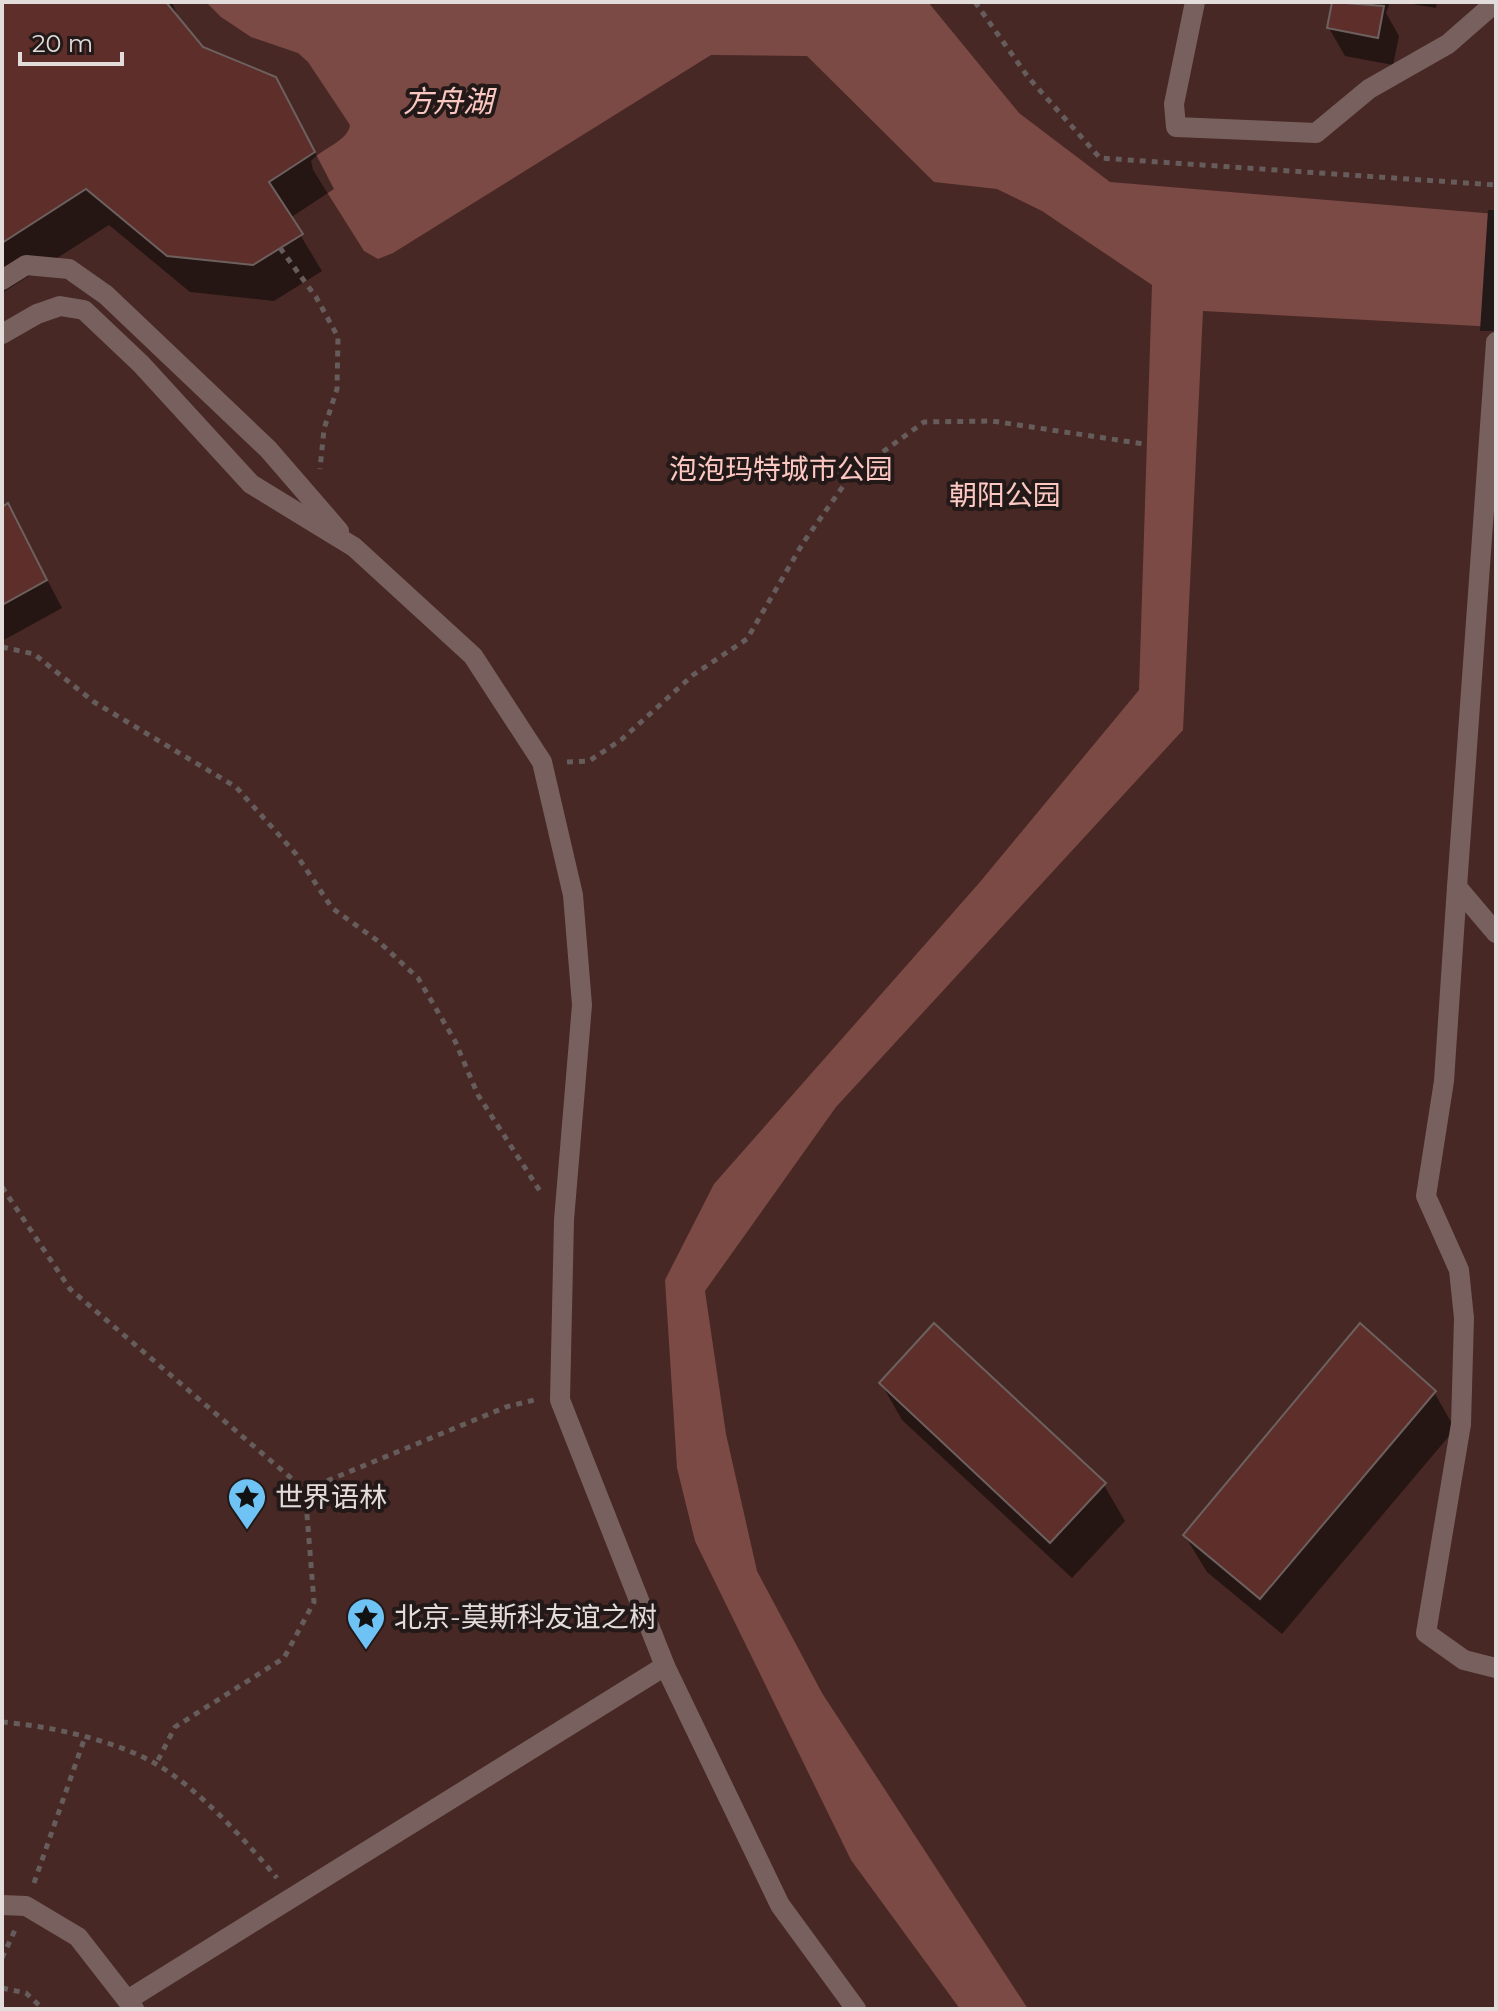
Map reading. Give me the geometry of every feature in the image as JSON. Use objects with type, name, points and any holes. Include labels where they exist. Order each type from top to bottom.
[{"type":"lane","points":[[1195,2],[1174,104],[1176,127],[1316,133],[1369,89],[1448,44],[1496,2]]},
{"type":"lane","points":[[2,280],[26,265],[69,269],[106,295],[268,449],[354,547],[473,656],[542,762],[573,895],[582,1005],[564,1220],[560,1400],[665,1666],[780,1905],[856,2009]]},
{"type":"lane","points":[[2,334],[37,314],[60,306],[84,310],[141,364],[251,484],[354,547]]},
{"type":"lane","points":[[1496,345],[1444,1081],[1426,1196],[1459,1270],[1464,1318],[1461,1424],[1426,1633],[1464,1660],[1496,1668]]},
{"type":"lane","points":[[1457,887],[1496,933]]},
{"type":"lane","points":[[2,1905],[26,1906],[78,1937],[132,2004],[292,1895],[665,1666]]},
{"type":"path","points":[[280,248],[316,297],[338,337],[337,389],[324,429],[317,506]]},
{"type":"path","points":[[542,762],[589,761],[621,740],[693,675],[747,639],[803,543],[851,475],[924,422],[992,421],[1144,444]]},
{"type":"path","points":[[2,647],[34,654],[94,702],[236,787],[296,854],[332,908],[378,941],[418,978],[455,1041],[478,1095],[530,1178],[564,1220]]},
{"type":"path","points":[[2,1187],[70,1289],[305,1490],[314,1602],[284,1658],[175,1727],[156,1764]]},
{"type":"path","points":[[305,1490],[506,1407],[531,1400],[560,1400]]},
{"type":"path","points":[[2,1722],[85,1737],[156,1764],[233,1827],[292,1895]]},
{"type":"path","points":[[26,1906],[85,1737]]},
{"type":"path","points":[[2,1988],[26,1993],[43,2009]]},
{"type":"green space","name":"朝阳公园","points":[[2,2],[1496,2],[1496,2009],[2,2009]]},
{"type":"water","name":"方舟湖","points":[[206,2],[928,2],[1019,113],[1110,182],[1496,214],[1496,327],[1203,311],[1183,730],[836,1107],[705,1291],[726,1434],[757,1571],[822,1693],[1028,2009],[960,2009],[851,1860],[695,1541],[677,1468],[665,1280],[714,1184],[980,882],[1139,690],[1152,285],[1042,211],[997,189],[934,182],[807,56],[711,55],[393,253],[378,259],[364,251],[313,170],[311,161],[344,136],[350,125],[308,62],[298,53],[251,37],[221,17]]},
{"type":"pier","points":[[1488,210],[1496,210],[1496,331],[1480,331]]},
{"type":"building","points":[[2,2],[166,2],[203,47],[276,77],[315,152],[269,182],[303,234],[253,265],[167,256],[86,189],[2,243]]},
{"type":"building","points":[[1332,2],[1384,6],[1378,38],[1327,28]]},
{"type":"building","points":[[8,503],[47,580],[2,605],[2,507]]},
{"type":"building","points":[[934,1323],[1106,1483],[1050,1543],[879,1383]]},
{"type":"building","points":[[1360,1323],[1436,1391],[1260,1599],[1183,1535]]},
{"type":"place","name":"世界语林","points":[[247,1531]]},
{"type":"place","name":"北京-莫斯科友谊之树","points":[[366,1651]]},
{"type":"park label","name":"泡泡玛特城市公园","points":[[781,469]]}]
